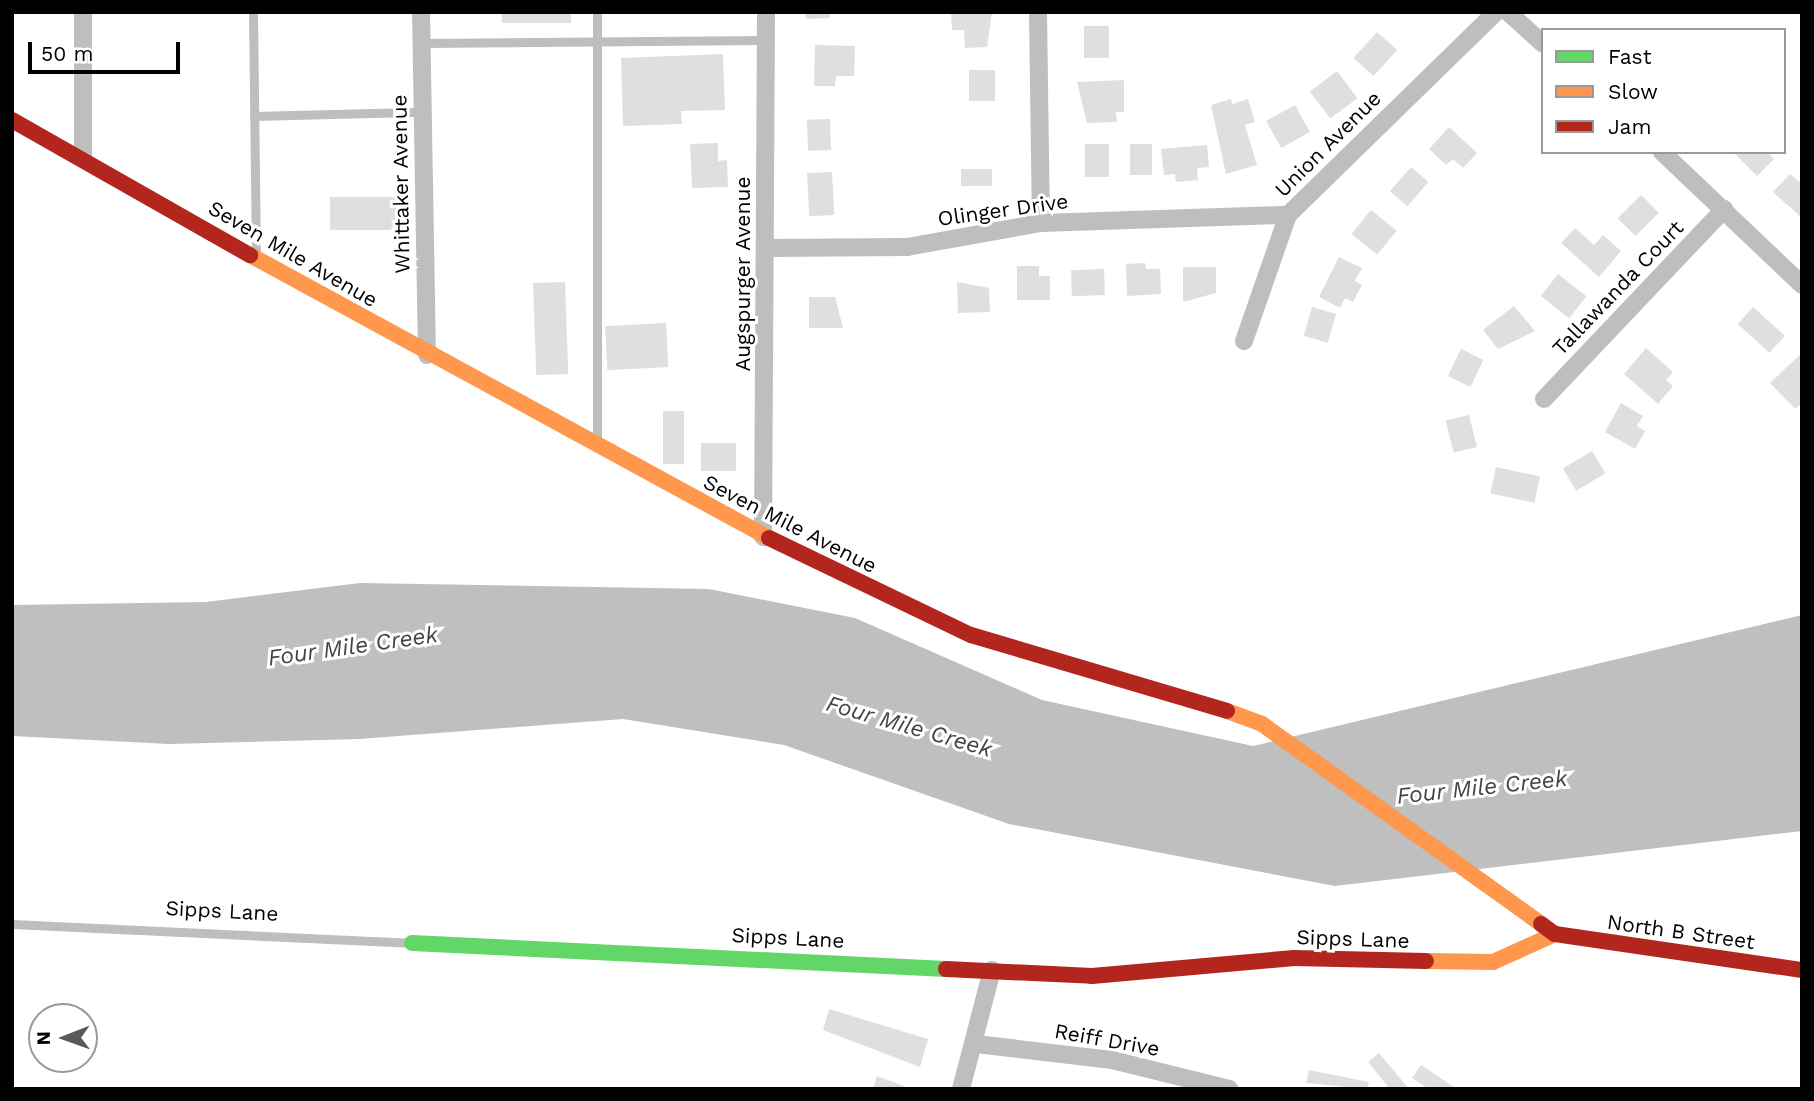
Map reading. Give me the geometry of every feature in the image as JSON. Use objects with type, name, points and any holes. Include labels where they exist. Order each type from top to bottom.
[{"type":"main road","name":"Seven Mile Avenue","points":[[12,120],[427,355],[763,537],[971,635],[1209,702],[1262,724],[1514,900],[1555,934]]},
{"type":"main road","name":"Sipps Lane","points":[[412,943],[1092,976],[1294,958],[1493,962],[1555,934]]},
{"type":"main road","name":"North B Street","points":[[1555,934],[1802,970]]},
{"type":"street","points":[[83,12],[83,158]]},
{"type":"street","name":"Whittaker Avenue","points":[[421,12],[427,355]]},
{"type":"street","name":"Augspurger Avenue","points":[[763,537],[767,247],[766,12]]},
{"type":"street","points":[[1038,12],[1041,223]]},
{"type":"street","name":"Union Avenue","points":[[1244,341],[1287,215],[1496,12]]},
{"type":"street","points":[[1508,12],[1541,42]]},
{"type":"street","points":[[1664,154],[1802,285]]},
{"type":"street","name":"Tallawanda Court","points":[[1544,399],[1724,209]]},
{"type":"street","name":"Olinger Drive","points":[[767,247],[907,247],[1041,223],[1287,215]]},
{"type":"street","points":[[961,1089],[976,1044],[992,970]]},
{"type":"street","name":"Reiff Drive","points":[[976,1044],[1112,1060],[1230,1089]]},
{"type":"lane","points":[[253,12],[256,258]]},
{"type":"lane","points":[[597,12],[597,446]]},
{"type":"lane","points":[[421,43],[766,40]]},
{"type":"lane","points":[[254,116],[423,112]]},
{"type":"lane","name":"Sipps Lane","points":[[12,924],[412,943]]},
{"type":"water","name":"Four Mile Creek","points":[[360,583],[709,589],[855,618],[1042,700],[1253,746],[1802,615],[1802,831],[1335,886],[1009,824],[784,745],[623,719],[359,739],[169,744],[12,736],[12,605],[206,602]]},
{"type":"building","points":[[502,12],[571,12],[571,23],[502,23]]},
{"type":"building","points":[[805,12],[830,12],[830,18],[806,19]]},
{"type":"building","points":[[951,12],[992,12],[987,47],[965,48],[964,30],[952,30]]},
{"type":"building","points":[[1084,26],[1109,26],[1109,58],[1084,58]]},
{"type":"building","points":[[1377,32],[1397,50],[1374,76],[1354,58]]},
{"type":"building","points":[[815,45],[855,46],[854,76],[836,76],[835,86],[814,86]]},
{"type":"building","points":[[723,54],[725,110],[681,111],[682,124],[623,126],[621,58]]},
{"type":"building","points":[[969,70],[995,70],[995,101],[969,101]]},
{"type":"building","points":[[1337,71],[1357,98],[1330,119],[1310,91]]},
{"type":"building","points":[[1124,80],[1124,112],[1116,112],[1117,122],[1087,123],[1077,82]]},
{"type":"building","points":[[1231,99],[1232,104],[1248,99],[1255,122],[1245,125],[1257,165],[1226,174],[1211,105]]},
{"type":"building","points":[[1295,105],[1310,132],[1281,148],[1266,121]]},
{"type":"building","points":[[830,119],[831,150],[808,151],[807,120]]},
{"type":"building","points":[[1449,127],[1477,153],[1463,168],[1453,159],[1446,165],[1429,149]]},
{"type":"building","points":[[718,143],[718,161],[727,160],[728,187],[692,188],[690,144]]},
{"type":"building","points":[[1085,144],[1109,144],[1109,177],[1085,177]]},
{"type":"building","points":[[1130,144],[1152,144],[1152,175],[1130,175]]},
{"type":"building","points":[[1207,145],[1209,167],[1197,168],[1198,180],[1176,182],[1175,174],[1164,175],[1161,149]]},
{"type":"building","points":[[1735,154],[1770,154],[1774,159],[1757,176]]},
{"type":"building","points":[[1411,167],[1428,182],[1407,206],[1390,191]]},
{"type":"building","points":[[961,169],[992,169],[992,186],[961,186]]},
{"type":"building","points":[[832,172],[834,215],[809,216],[807,173]]},
{"type":"building","points":[[1790,174],[1802,184],[1802,218],[1773,192]]},
{"type":"building","points":[[1641,195],[1659,213],[1635,236],[1618,218]]},
{"type":"building","points":[[330,197],[398,197],[398,230],[330,230]]},
{"type":"building","points":[[1371,210],[1397,231],[1377,255],[1351,234]]},
{"type":"building","points":[[1575,228],[1594,245],[1603,235],[1621,251],[1599,277],[1561,243]]},
{"type":"building","points":[[1339,257],[1362,268],[1355,281],[1362,285],[1353,302],[1345,298],[1340,308],[1319,297]]},
{"type":"building","points":[[1145,263],[1146,269],[1160,269],[1161,294],[1127,296],[1126,264]]},
{"type":"building","points":[[1017,266],[1039,266],[1039,276],[1050,276],[1050,300],[1017,300]]},
{"type":"building","points":[[1183,267],[1216,267],[1216,293],[1183,302]]},
{"type":"building","points":[[1104,269],[1105,295],[1072,296],[1071,270]]},
{"type":"building","points":[[1558,274],[1586,296],[1569,318],[1541,296]]},
{"type":"building","points":[[565,282],[568,374],[536,375],[533,283]]},
{"type":"building","points":[[957,282],[989,288],[990,312],[958,313]]},
{"type":"building","points":[[809,297],[835,297],[843,328],[809,328]]},
{"type":"building","points":[[1514,306],[1535,331],[1498,349],[1483,330]]},
{"type":"building","points":[[1312,307],[1336,314],[1328,343],[1304,336]]},
{"type":"building","points":[[1753,307],[1785,336],[1770,353],[1738,324]]},
{"type":"building","points":[[666,323],[668,367],[607,370],[605,326]]},
{"type":"building","points":[[1646,348],[1673,372],[1666,380],[1673,386],[1658,404],[1624,374]]},
{"type":"building","points":[[1461,349],[1483,360],[1470,387],[1448,376]]},
{"type":"building","points":[[1802,353],[1802,403],[1795,409],[1770,383]]},
{"type":"building","points":[[1621,403],[1643,416],[1637,426],[1645,431],[1635,449],[1605,432]]},
{"type":"building","points":[[663,411],[684,411],[684,464],[663,464]]},
{"type":"building","points":[[1469,415],[1477,447],[1454,453],[1446,421]]},
{"type":"building","points":[[701,443],[736,443],[736,471],[701,471]]},
{"type":"building","points":[[1592,451],[1605,473],[1576,491],[1563,469]]},
{"type":"building","points":[[1496,467],[1540,476],[1534,503],[1490,493]]},
{"type":"building","points":[[829,1009],[928,1039],[920,1067],[823,1030]]},
{"type":"building","points":[[1379,1053],[1409,1089],[1390,1089],[1368,1062]]},
{"type":"building","points":[[1421,1065],[1457,1089],[1429,1089],[1412,1078]]},
{"type":"building","points":[[1309,1070],[1369,1082],[1367,1089],[1306,1083]]},
{"type":"building","points":[[877,1076],[904,1086],[903,1089],[873,1089]]},
{"type":"traffic: fast","points":[[412,943],[946,969]]},
{"type":"traffic: slow","points":[[250,255],[769,538]]},
{"type":"traffic: slow","points":[[1227,711],[1262,724],[1541,924]]},
{"type":"traffic: slow","points":[[1426,961],[1493,962],[1555,934]]},
{"type":"traffic: jam","points":[[12,120],[250,255]]},
{"type":"traffic: jam","points":[[769,538],[971,635],[1227,711]]},
{"type":"traffic: jam","points":[[1541,924],[1555,934],[1802,970]]},
{"type":"traffic: jam","points":[[946,969],[1092,976],[1294,958],[1426,961]]}]
